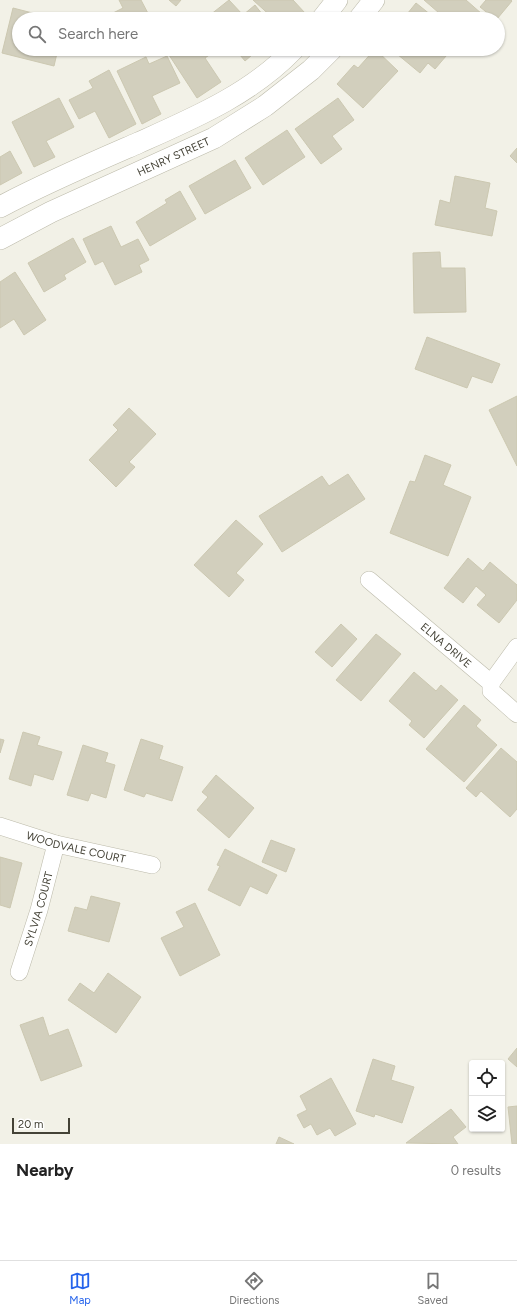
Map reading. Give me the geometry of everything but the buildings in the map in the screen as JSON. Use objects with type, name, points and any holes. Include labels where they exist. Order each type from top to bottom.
[{"type":"street","points":[[328,12],[337,0]]},
{"type":"street","points":[[365,12],[374,0]]},
{"type":"street","points":[[0,206],[36,188],[204,114],[253,84],[286,56]]},
{"type":"street","name":"HENRY STREET","points":[[0,239],[51,212],[214,138],[265,106],[311,70],[325,56]]},
{"type":"street","name":"ELNA DRIVE","points":[[369,580],[491,683],[491,691],[517,714]]},
{"type":"street","points":[[491,683],[517,647]]},
{"type":"street","name":"WOODVALE COURT","points":[[0,826],[56,844],[152,865]]},
{"type":"street","name":"SYLVIA COURT","points":[[19,972],[39,910],[56,844]]}]
